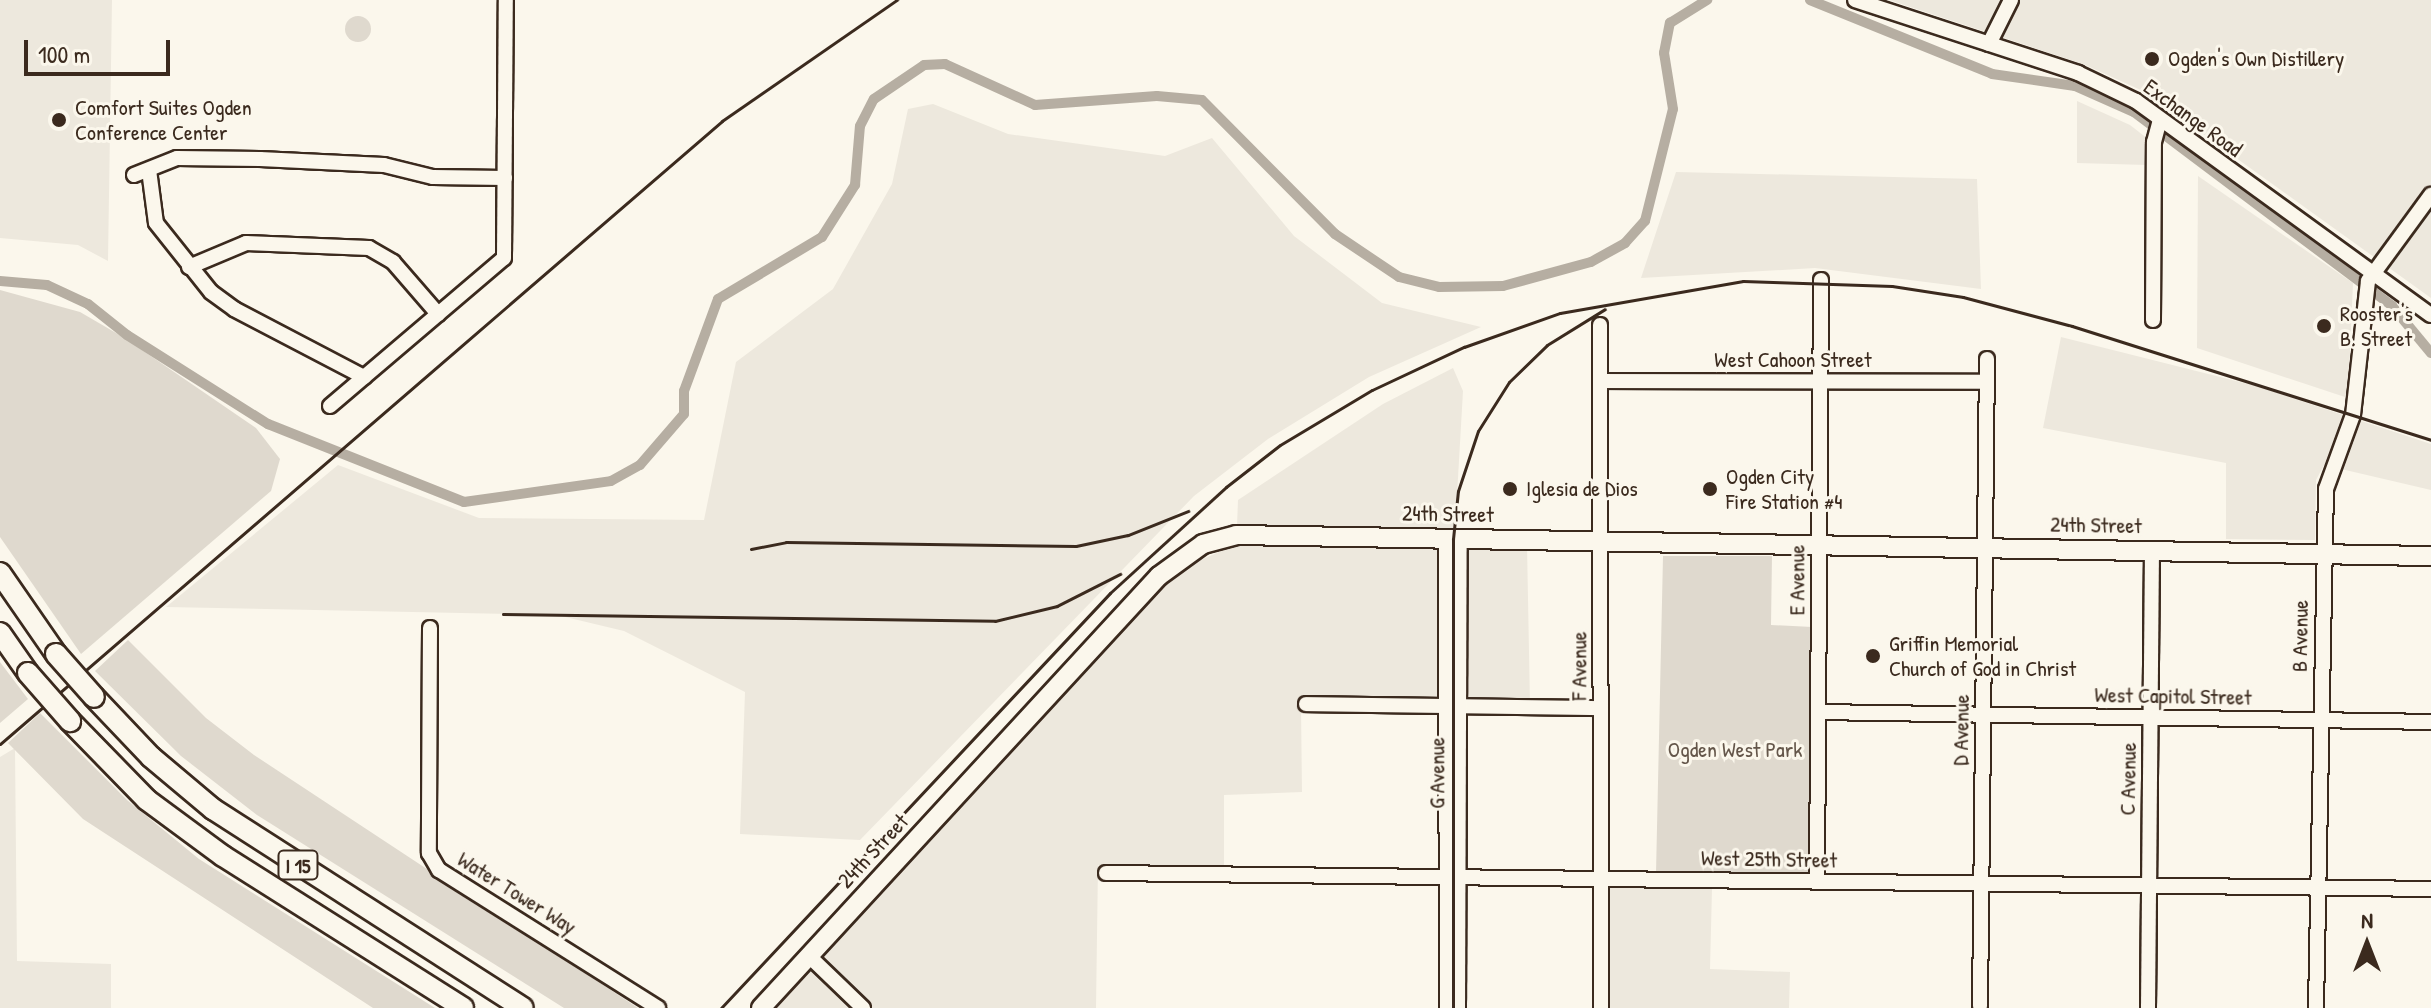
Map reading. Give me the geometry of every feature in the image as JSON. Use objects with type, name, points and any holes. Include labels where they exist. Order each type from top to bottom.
[{"type":"highway","name":"I 15","points":[[0,573],[56,654],[94,697],[151,757],[213,809],[523,1008]]},
{"type":"highway","name":"I 15","points":[[0,633],[28,673],[70,721],[147,800],[223,856],[463,1008]]},
{"type":"main road","name":"24th Street","points":[[761,1008],[1183,555],[1236,535],[2431,556]]},
{"type":"street","points":[[330,406],[504,258],[506,0]]},
{"type":"street","name":"Exchange Road","points":[[1855,0],[2078,73],[2136,101],[2370,277],[2431,315]]},
{"type":"street","points":[[1989,44],[2011,0]]},
{"type":"street","points":[[2153,320],[2154,142],[2160,120]]},
{"type":"street","points":[[364,377],[234,309],[189,267],[156,223],[142,172],[177,158],[260,159],[384,165],[433,177],[505,178]]},
{"type":"street","name":"B Avenue","points":[[2316,1008],[2326,489],[2353,415],[2362,297],[2370,277],[2431,195]]},
{"type":"street","points":[[189,267],[246,243],[369,248],[393,262],[438,314]]},
{"type":"street","name":"E Avenue","points":[[1817,881],[1821,280]]},
{"type":"street","name":"F Avenue","points":[[1600,325],[1601,1008]]},
{"type":"street","name":"D Avenue","points":[[1980,1006],[1987,359]]},
{"type":"street","name":"West Cahoon Street","points":[[1600,381],[1986,382]]},
{"type":"street","name":"G Avenue","points":[[1453,539],[1453,874],[1458,1008]]},
{"type":"street","name":"C Avenue","points":[[2148,1008],[2152,550]]},
{"type":"street","name":"Water Tower Way","points":[[430,628],[429,853],[439,870],[658,1008]]},
{"type":"street","points":[[1306,704],[1601,708]]},
{"type":"street","name":"West Capitol Street","points":[[1818,712],[2431,722]]},
{"type":"street","name":"West 25th Street","points":[[1106,873],[1453,874],[1601,879],[2431,889]]},
{"type":"street","name":"G Avenue","points":[[1447,1008],[1453,874]]},
{"type":"street","points":[[809,956],[863,1008]]},
{"type":"shaded area","points":[[0,0],[112,0],[108,261],[78,245],[0,238]]},
{"type":"shaded area","points":[[1889,0],[2431,0],[2431,298],[2143,91],[2083,64]]},
{"type":"shaded area","points":[[2077,101],[2130,125],[2148,139],[2147,165],[2077,163]]},
{"type":"shaded area","points":[[933,104],[1008,134],[1165,156],[1212,138],[1294,236],[1382,303],[1481,327],[1369,377],[1268,439],[1194,496],[860,840],[740,834],[745,692],[624,631],[557,615],[166,607],[338,465],[479,518],[704,520],[736,362],[833,289],[892,184],[908,109]]},
{"type":"shaded area","points":[[1676,172],[1977,179],[1981,289],[1815,268],[1641,278]]},
{"type":"shaded area","points":[[2198,176],[2353,283],[2348,398],[2197,348]]},
{"type":"shaded area","points":[[2061,337],[2256,386],[2431,444],[2431,490],[2324,465],[2316,480],[2315,540],[2226,539],[2226,463],[2043,428]]},
{"type":"shaded area","points":[[1453,368],[1463,391],[1455,530],[1237,526],[1238,500],[1383,404]]},
{"type":"shaded area","points":[[1235,545],[1527,545],[1530,705],[1301,707],[1302,792],[1224,795],[1224,865],[1098,865],[1096,1008],[775,1008],[1164,586],[1187,566]]},
{"type":"shaded area","points":[[15,748],[17,961],[111,964],[111,1008],[0,1008],[0,757]]},
{"type":"shaded area","points":[[1610,886],[1712,889],[1710,969],[1790,972],[1789,1008],[1609,1008]]},
{"type":"green space","points":[[358,16],[367,20],[371,29],[367,38],[358,42],[349,38],[345,29],[349,20]]},
{"type":"green space","points":[[0,290],[80,312],[123,337],[256,428],[280,459],[271,491],[81,654],[0,537]]},
{"type":"green space","name":"Ogden West Park","points":[[1663,556],[1772,556],[1771,625],[1812,627],[1810,874],[1656,873]]},
{"type":"green space","points":[[128,640],[206,718],[254,755],[638,1008],[564,1008],[257,815],[181,756],[95,671]]},
{"type":"green space","points":[[0,662],[28,699],[0,723]]},
{"type":"green space","points":[[40,713],[127,800],[199,859],[435,1008],[373,1008],[83,819],[8,743]]},
{"type":"waterway","points":[[0,281],[47,285],[88,304],[127,335],[268,424],[464,502],[611,481],[640,465],[684,414],[684,391],[718,299],[822,237],[855,185],[860,126],[874,99],[924,65],[945,64],[1035,105],[1157,96],[1202,100],[1335,234],[1399,277],[1439,287],[1503,286],[1591,262],[1625,243],[1645,221],[1673,109],[1664,53],[1670,23],[1707,0]]},
{"type":"waterway","points":[[1810,0],[1992,74],[2075,86],[2134,112],[2392,306],[2431,353]]},
{"type":"railway","points":[[0,744],[722,121],[897,0]]},
{"type":"railway","points":[[721,1008],[1110,593],[1226,487],[1280,445],[1372,390],[1464,347],[1560,313],[1743,281],[1892,286],[1963,297],[2072,326],[2431,440]]},
{"type":"railway","points":[[1453,1008],[1453,539],[1458,491],[1478,431],[1509,382],[1547,345],[1605,309]]},
{"type":"railway","points":[[751,549],[786,542],[1076,546],[1128,535],[1188,511]]},
{"type":"railway","points":[[503,614],[995,621],[1057,606],[1120,574]]},
{"type":"place","name":"Ogden's Own Distillery","points":[[2152,59]]},
{"type":"place","name":"Comfort Suites Ogden Conference Center","points":[[59,120]]},
{"type":"place","name":"Rooster's B. Street","points":[[2324,326]]},
{"type":"place","name":"Iglesia de Dios","points":[[1510,489]]},
{"type":"place","name":"Ogden City Fire Station #4","points":[[1710,489]]},
{"type":"place","name":"Griffin Memorial Church of God in Christ","points":[[1873,656]]}]
